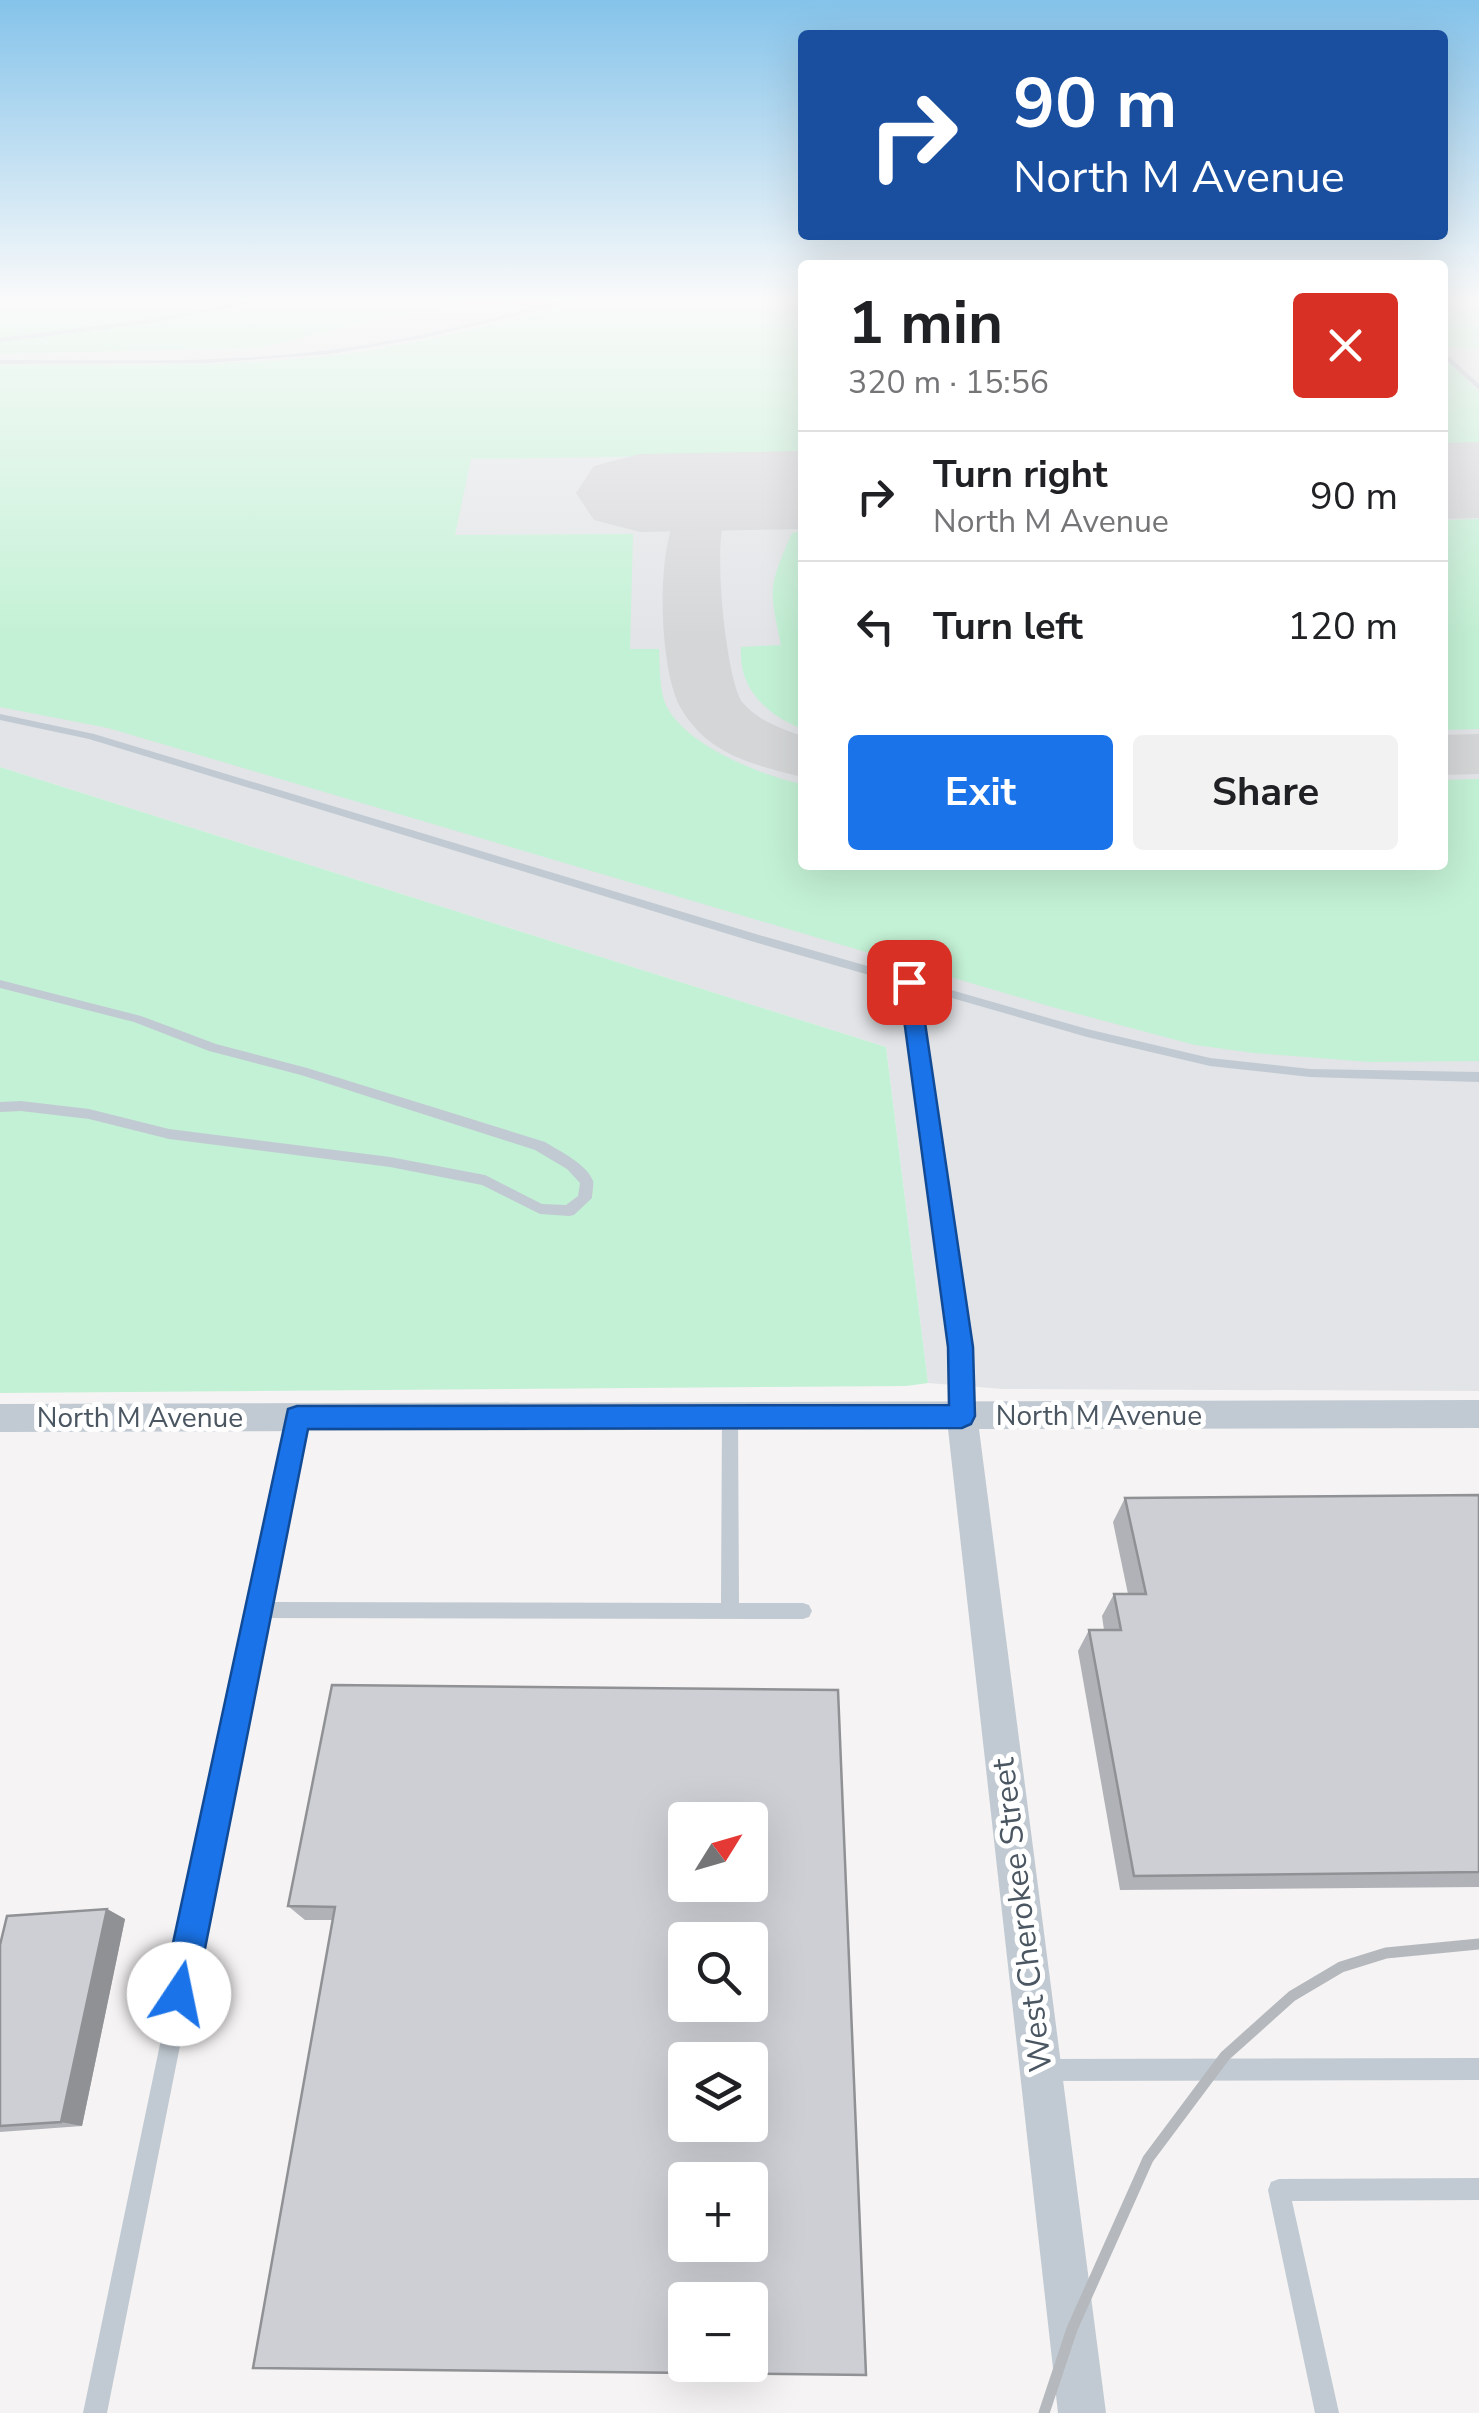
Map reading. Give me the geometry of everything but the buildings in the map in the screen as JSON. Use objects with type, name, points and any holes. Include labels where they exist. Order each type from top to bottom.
[{"type":"street","name":"North M Avenue","points":[[0,1418],[1479,1414]]},
{"type":"street","name":"West Cherokee Street","points":[[962,1416],[1082,2413]]},
{"type":"lane","points":[[0,717],[91,736],[909,982],[1210,1062],[1310,1073],[1479,1077]]},
{"type":"lane","points":[[909,982],[961,1347],[962,1416]]},
{"type":"lane","points":[[0,984],[137,1019],[213,1048],[303,1071],[540,1146],[572,1166],[587,1182],[585,1198],[569,1211],[540,1210],[484,1180],[447,1172],[169,1134],[89,1114],[0,1107]]},
{"type":"lane","points":[[730,1416],[730,1611]]},
{"type":"lane","points":[[95,2413],[297,1417]]},
{"type":"lane","points":[[258,1610],[802,1611]]},
{"type":"lane","points":[[1040,2070],[1479,2069]]},
{"type":"lane","points":[[1327,2413],[1280,2190],[1479,2189]]},
{"type":"shaded area","points":[[0,412],[798,412],[798,870],[1448,870],[1448,412],[1479,412],[1479,1391],[1003,1389],[928,1383],[886,1047],[0,767]]},
{"type":"green space","points":[[0,412],[798,412],[798,454],[471,459],[455,535],[633,534],[630,649],[659,649],[665,703],[688,732],[746,766],[798,783],[798,870],[1448,870],[1448,780],[1479,779],[1479,1061],[1370,1062],[1195,1045],[1052,1007],[108,728],[0,707]]},
{"type":"green space","points":[[1448,412],[1479,412],[1479,444],[1448,444]]},
{"type":"green space","points":[[1479,519],[1479,729],[1448,730],[1448,520]]},
{"type":"green space","points":[[798,532],[798,727],[777,716],[757,698],[741,662],[741,647],[781,645],[773,588],[792,533]]},
{"type":"green space","points":[[0,767],[886,1047],[928,1383],[0,1393]]},
{"type":"taxiway","points":[[747,491],[713,500],[698,520],[693,572],[699,665],[710,704],[728,724],[764,745],[798,756]]},
{"type":"taxiway","points":[[1448,755],[1479,754]]},
{"type":"runway","points":[[1448,481],[1479,480]]},
{"type":"runway","points":[[640,493],[798,490]]},
{"type":"railway","points":[[1044,2413],[1072,2329],[1148,2159],[1225,2056],[1292,1996],[1341,1967],[1386,1953],[1479,1944]]},
{"type":"route","points":[[179,1994],[297,1417],[962,1416],[961,1347],[909,982]]}]
